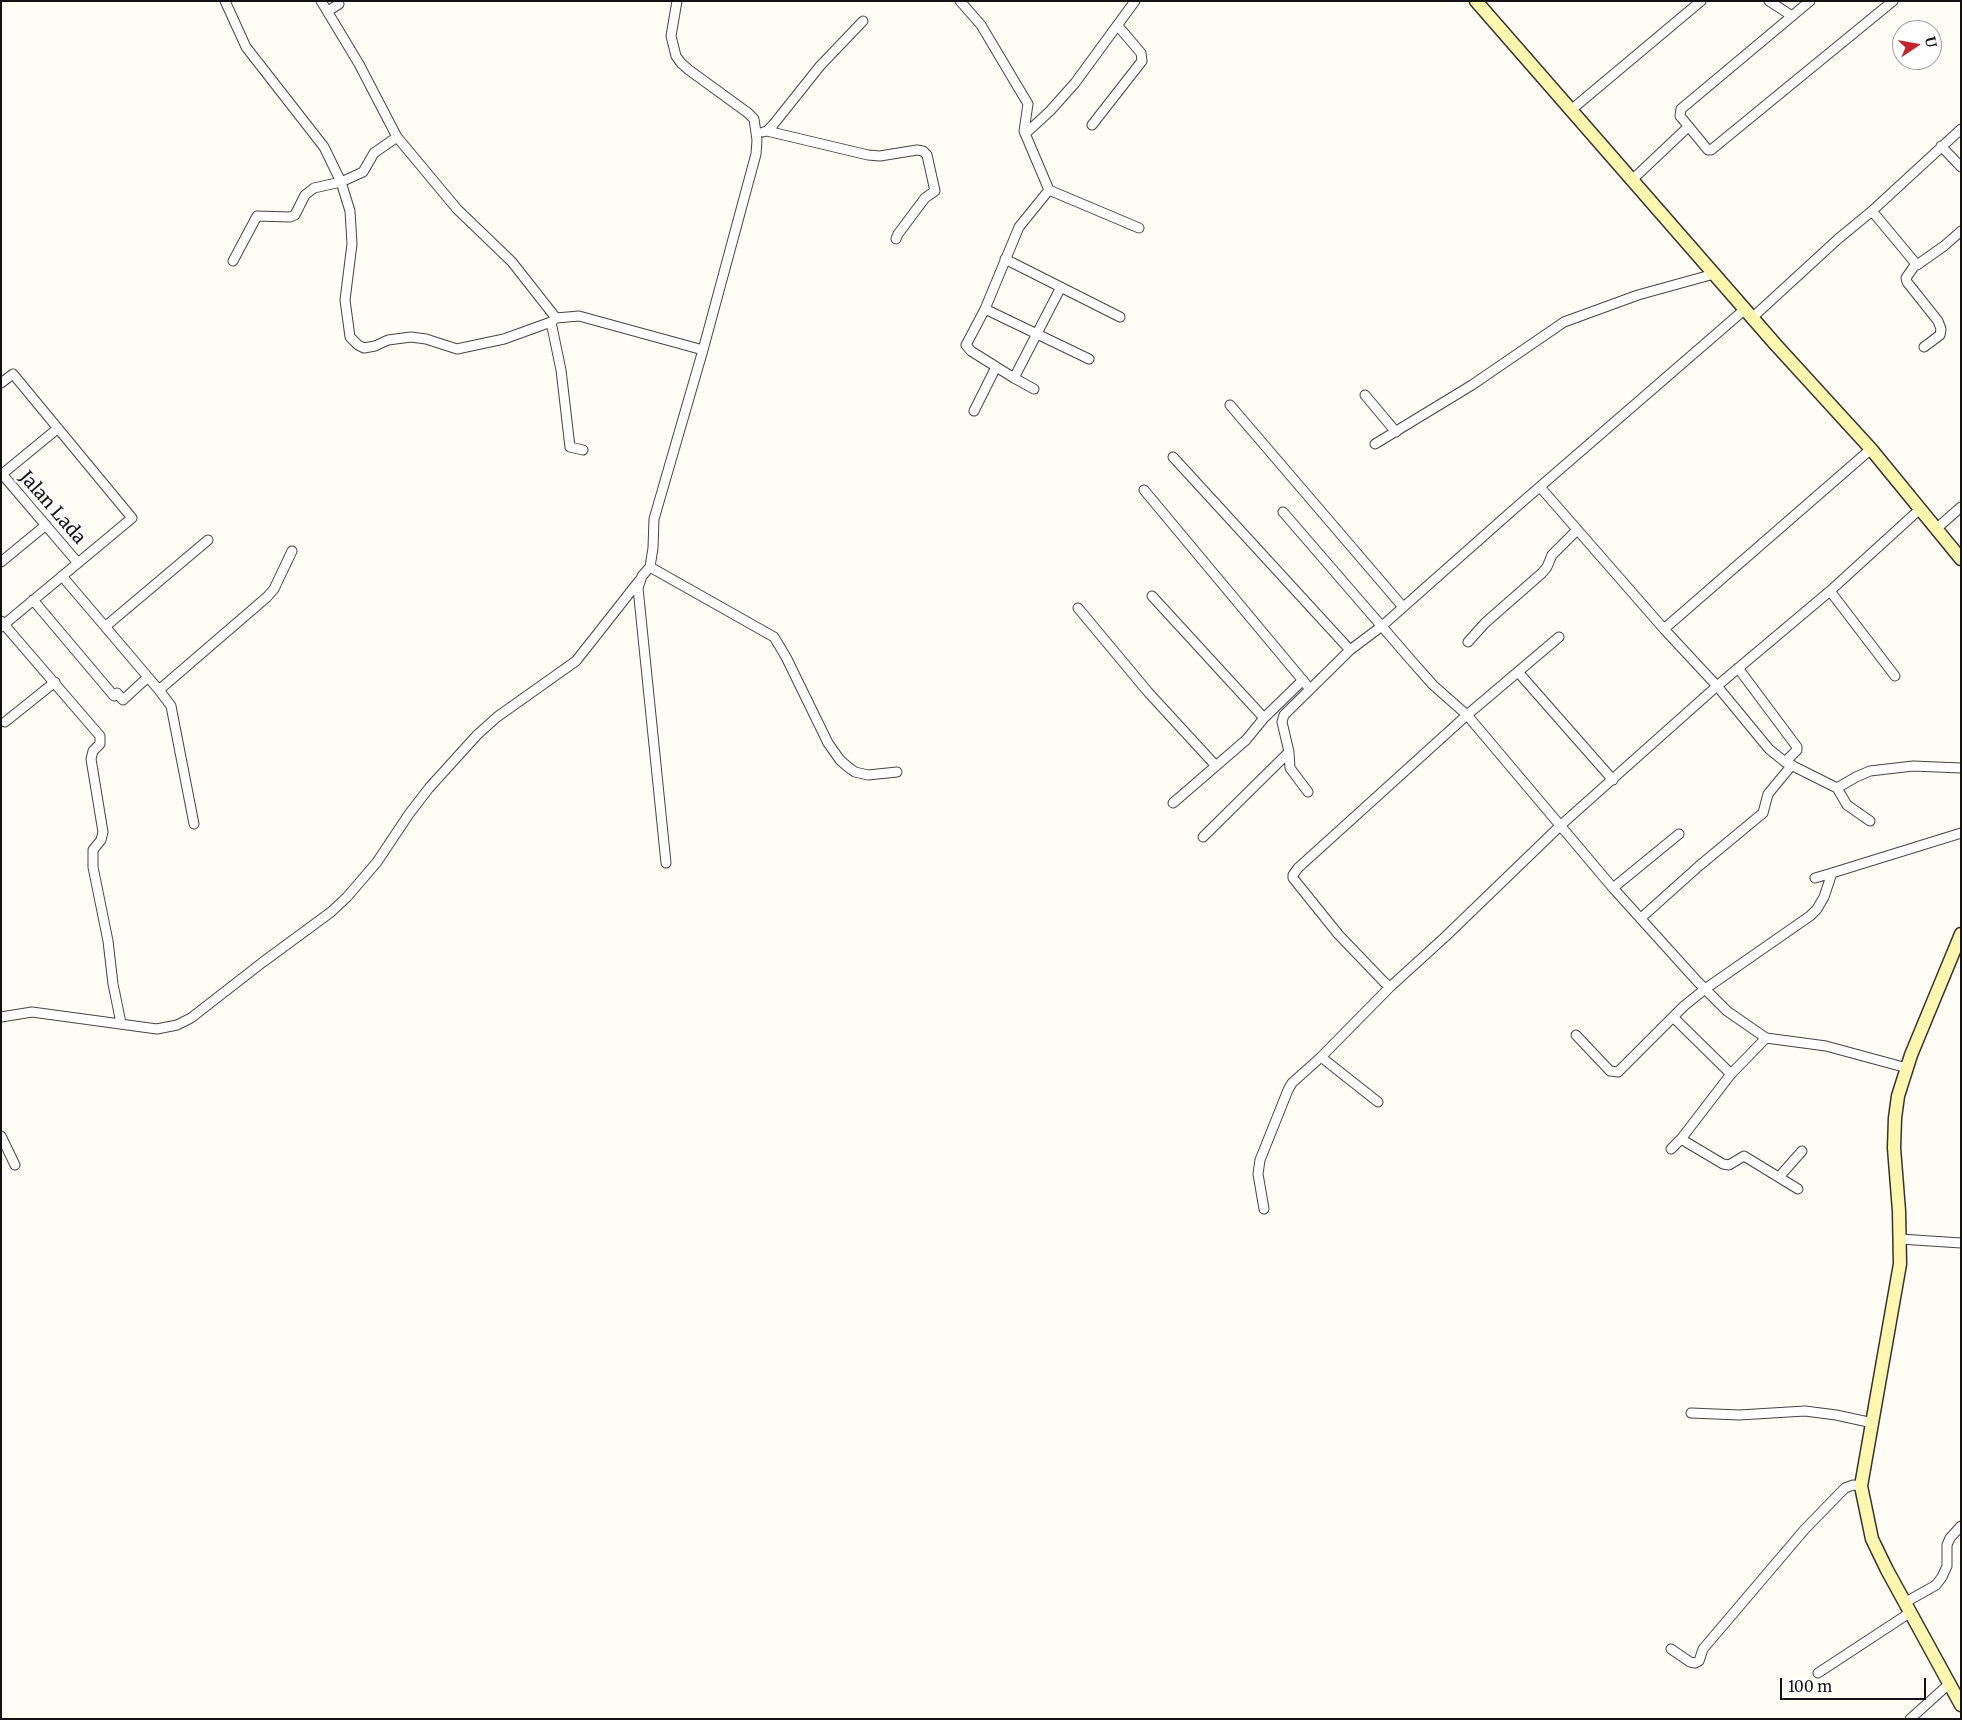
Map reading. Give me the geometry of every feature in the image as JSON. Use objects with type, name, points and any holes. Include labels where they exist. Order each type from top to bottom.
[{"type":"main road","points":[[1476,1],[1776,345],[1871,449],[1961,559]]},
{"type":"main road","points":[[1961,934],[1907,1068],[1898,1096],[1894,1148],[1900,1239],[1899,1274],[1861,1486],[1872,1540],[1961,1705]]},
{"type":"street","points":[[225,1],[246,47],[324,147],[341,182],[350,211],[352,244],[345,300],[350,337],[358,345],[364,348],[375,346],[388,340],[410,337],[426,339],[457,349],[504,339],[553,320],[578,316],[703,350]]},
{"type":"street","points":[[321,1],[359,64],[397,137],[457,209],[512,262],[553,320],[570,447],[583,450]]},
{"type":"street","points":[[1,1017],[32,1012],[157,1029],[177,1025],[191,1018],[331,912],[361,882],[424,795],[477,735],[497,717],[576,661],[650,567],[654,518],[703,350],[756,154],[756,127],[754,119],[689,70],[676,56],[671,36],[678,1]]},
{"type":"street","points":[[960,1],[986,33],[1028,104],[1024,128],[1025,134],[1049,190],[1139,228]]},
{"type":"street","points":[[1025,134],[1076,83],[1135,1]]},
{"type":"street","points":[[1571,110],[1701,1]]},
{"type":"street","points":[[1769,1],[1792,16]]},
{"type":"street","points":[[1810,1],[1681,109],[1680,116],[1706,149],[1711,150],[1893,1]]},
{"type":"street","points":[[328,11],[339,4]]},
{"type":"street","points":[[767,131],[820,66],[863,21]]},
{"type":"street","points":[[1092,125],[1142,61],[1141,54],[1118,26]]},
{"type":"street","points":[[756,127],[764,132],[767,131],[868,155],[880,156],[917,150],[923,151],[927,155],[935,184],[935,191],[925,198],[896,239]]},
{"type":"street","points":[[1632,180],[1688,127]]},
{"type":"street","points":[[1308,792],[1290,768],[1289,752],[1282,718],[1310,688],[1350,650],[1382,626],[1540,487],[1872,211],[1961,129]]},
{"type":"street","points":[[233,261],[257,216],[290,217],[295,214],[305,196],[314,188],[341,182],[363,172],[374,153],[397,137]]},
{"type":"street","points":[[1941,146],[1961,167]]},
{"type":"street","points":[[1034,388],[996,367],[966,346],[985,309],[1019,227],[1049,190]]},
{"type":"street","points":[[1872,211],[1915,265]]},
{"type":"street","points":[[1924,347],[1940,336],[1941,329],[1938,321],[1907,282],[1906,278],[1915,265],[1918,265],[1944,246],[1961,231]]},
{"type":"street","points":[[1005,259],[1120,317]]},
{"type":"street","points":[[1375,444],[1472,385],[1564,322],[1638,295],[1714,274]]},
{"type":"street","points":[[1014,378],[1061,287]]},
{"type":"street","points":[[985,309],[1089,359]]},
{"type":"street","points":[[974,411],[996,367]]},
{"type":"street","points":[[1,384],[13,374],[132,518],[2,624],[55,682],[100,736],[100,744],[93,751],[91,759],[103,832],[101,840],[94,850],[93,867],[108,941],[113,984],[121,1023]]},
{"type":"street","points":[[1365,395],[1396,432]]},
{"type":"street","points":[[1230,405],[1403,606]]},
{"type":"street","points":[[2,474],[57,429]]},
{"type":"street","points":[[1664,629],[1871,449]]},
{"type":"street","points":[[1173,457],[1350,650]]},
{"type":"street","name":"Jalan Lada","points":[[2,474],[78,562]]},
{"type":"street","points":[[1540,487],[1664,629],[1717,686],[1769,749],[1788,764],[1837,788],[1847,805],[1870,821]]},
{"type":"street","points":[[1144,490],[1310,688]]},
{"type":"street","points":[[1936,529],[1961,507]]},
{"type":"street","points":[[1264,1209],[1258,1174],[1260,1160],[1292,1083],[1561,825],[1717,686],[1830,591],[1920,509]]},
{"type":"street","points":[[1283,512],[1433,685],[1467,715],[1614,888],[1727,1011],[1766,1038],[1826,1046],[1907,1068]]},
{"type":"street","points":[[1,562],[46,526]]},
{"type":"street","points":[[1468,642],[1485,623],[1542,573],[1556,550],[1577,530]]},
{"type":"street","points":[[106,626],[208,540]]},
{"type":"street","points":[[159,690],[267,598],[274,589],[292,551]]},
{"type":"street","points":[[650,567],[774,637],[786,657],[828,743],[840,760],[848,767],[855,772],[868,775],[897,772]]},
{"type":"street","points":[[62,576],[168,700],[174,714],[194,824]]},
{"type":"street","points":[[642,576],[638,588],[666,863]]},
{"type":"street","points":[[1830,591],[1895,676]]},
{"type":"street","points":[[1152,596],[1264,718]]},
{"type":"street","points":[[33,600],[114,696],[117,693],[124,700],[148,677]]},
{"type":"street","points":[[1078,608],[1148,692],[1216,766]]},
{"type":"street","points":[[1390,987],[1338,934],[1293,878],[1293,875],[1298,868],[1467,715],[1559,637]]},
{"type":"street","points":[[1641,918],[1764,811],[1768,794],[1797,750],[1797,747],[1738,668]]},
{"type":"street","points":[[1518,672],[1612,779]]},
{"type":"street","points":[[1173,803],[1246,740],[1264,718],[1303,680]]},
{"type":"street","points":[[5,722],[55,682]]},
{"type":"street","points":[[1203,837],[1289,752]]},
{"type":"street","points":[[1837,788],[1870,771],[1913,766],[1961,768]]},
{"type":"street","points":[[1815,878],[1961,833]]},
{"type":"street","points":[[1614,888],[1679,834]]},
{"type":"street","points":[[1576,1035],[1610,1071],[1615,1073],[1705,989],[1818,909],[1832,873]]},
{"type":"street","points":[[1673,1017],[1731,1074]]},
{"type":"street","points":[[1671,1149],[1681,1139],[1731,1074],[1766,1038]]},
{"type":"street","points":[[1321,1057],[1378,1102]]},
{"type":"street","points":[[1,1136],[15,1165]]},
{"type":"street","points":[[1681,1139],[1723,1164],[1729,1165],[1744,1156],[1798,1189]]},
{"type":"street","points":[[1779,1177],[1802,1151]]},
{"type":"street","points":[[1900,1239],[1961,1243]]},
{"type":"street","points":[[1691,1413],[1739,1415],[1806,1411],[1836,1414],[1873,1423]]},
{"type":"street","points":[[1671,1649],[1690,1662],[1699,1661],[1703,1649],[1805,1529],[1845,1488],[1853,1485],[1861,1486]]},
{"type":"street","points":[[1818,1673],[1936,1585],[1947,1566],[1947,1545],[1950,1538],[1961,1526]]},
{"type":"street","points":[[1910,1719],[1949,1684]]}]
